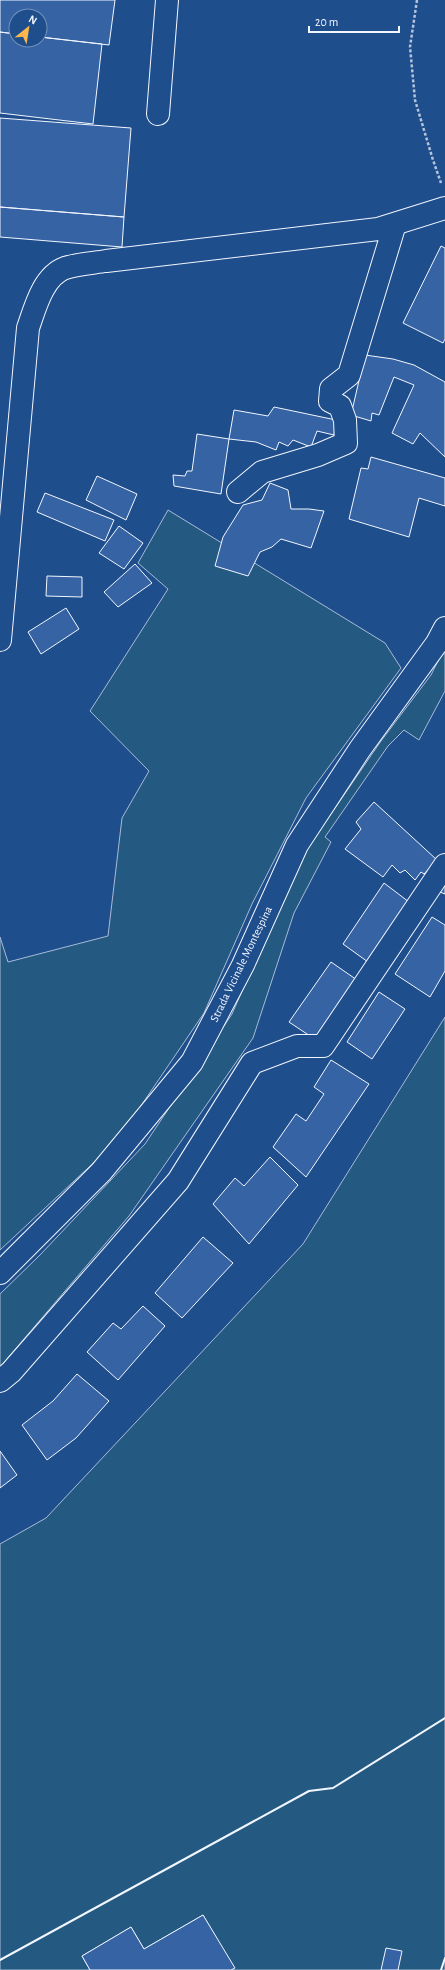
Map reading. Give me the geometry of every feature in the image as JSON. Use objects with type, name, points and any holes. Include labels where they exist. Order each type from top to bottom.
[{"type":"street","points":[[158,114],[167,0]]},
{"type":"street","points":[[0,640],[28,328],[37,301],[47,282],[64,268],[99,262],[378,229],[445,208]]},
{"type":"street","points":[[238,492],[262,472],[318,455],[346,443],[345,420],[340,406],[330,401],[331,389],[348,375],[394,224]]},
{"type":"street","name":"Strada Vicinale Montespina","points":[[0,1273],[100,1172],[192,1062],[243,965],[297,845],[360,749],[437,643],[445,628]]},
{"type":"street","points":[[0,1381],[11,1372],[178,1181],[252,1063],[297,1046],[323,1046],[445,865]]},
{"type":"path","points":[[417,0],[410,47],[415,100],[442,186]]},
{"type":"shaded area","points":[[168,510],[385,643],[401,668],[306,798],[252,904],[204,1013],[117,1141],[0,1250],[0,937],[8,962],[108,936],[122,818],[149,771],[90,711],[168,589],[138,563]]},
{"type":"shaded area","points":[[445,647],[445,691],[419,740],[404,730],[388,746],[325,837],[331,842],[294,913],[253,1038],[129,1216],[0,1367],[0,1294],[40,1255],[145,1144],[232,1014],[300,859],[381,741],[431,675]]},
{"type":"shaded area","points":[[445,1017],[445,1970],[231,1970],[234,1968],[203,1915],[144,1949],[131,1927],[82,1956],[90,1970],[0,1970],[0,1544],[46,1518],[303,1244]]},
{"type":"building","points":[[0,0],[115,0],[109,45],[48,38],[48,8],[8,8],[8,33],[0,32]]},
{"type":"building","points":[[0,32],[8,33],[8,48],[48,48],[48,38],[102,44],[93,124],[0,113]]},
{"type":"building","points":[[0,118],[131,128],[124,217],[0,207]]},
{"type":"building","points":[[0,207],[124,217],[122,247],[0,237]]},
{"type":"building","points":[[441,246],[445,248],[445,339],[443,343],[403,323]]},
{"type":"building","points":[[365,355],[393,359],[414,365],[445,382],[445,457],[420,433],[413,444],[392,433],[414,385],[394,377],[379,415],[372,413],[371,421],[351,415]]},
{"type":"building","points":[[274,407],[336,420],[334,435],[317,431],[311,447],[293,440],[288,446],[279,442],[276,450],[256,442],[229,439],[234,410],[268,416]]},
{"type":"building","points":[[197,434],[229,439],[221,494],[174,486],[173,475],[185,476],[187,471],[192,471]]},
{"type":"building","points":[[371,457],[445,478],[445,506],[419,498],[409,537],[349,519],[361,468],[368,469]]},
{"type":"building","points":[[97,476],[137,494],[126,520],[86,500]]},
{"type":"building","points":[[270,483],[288,490],[291,509],[324,511],[311,548],[281,539],[272,547],[260,552],[248,576],[215,566],[223,537],[243,505],[262,500]]},
{"type":"building","points":[[45,493],[114,520],[105,541],[37,512]]},
{"type":"building","points":[[119,526],[143,543],[124,569],[99,553]]},
{"type":"building","points":[[135,564],[152,583],[118,607],[104,592]]},
{"type":"building","points":[[47,576],[82,577],[82,597],[46,596]]},
{"type":"building","points":[[66,608],[79,629],[41,654],[28,632]]},
{"type":"building","points":[[374,802],[437,860],[424,874],[421,872],[415,880],[405,870],[400,873],[392,865],[383,877],[345,849],[361,829],[356,822]]},
{"type":"building","points":[[384,883],[409,902],[368,962],[343,944]]},
{"type":"building","points":[[445,884],[445,894],[440,892]]},
{"type":"building","points":[[432,917],[445,925],[445,971],[430,997],[395,974]]},
{"type":"building","points":[[331,962],[357,980],[316,1040],[289,1022]]},
{"type":"building","points":[[379,992],[405,1009],[372,1059],[347,1042]]},
{"type":"building","points":[[331,1060],[369,1084],[306,1177],[273,1147],[296,1114],[306,1121],[324,1094],[314,1087]]},
{"type":"building","points":[[270,1157],[298,1185],[249,1244],[213,1204],[235,1178],[244,1186]]},
{"type":"building","points":[[203,1237],[233,1263],[182,1318],[155,1293]]},
{"type":"building","points":[[143,1306],[165,1326],[118,1380],[87,1352],[113,1323],[121,1329]]},
{"type":"building","points":[[77,1374],[109,1401],[76,1438],[47,1460],[22,1425],[53,1401]]},
{"type":"building","points":[[0,1451],[17,1475],[0,1488]]},
{"type":"building","points":[[203,1915],[235,1968],[231,1970],[90,1970],[82,1956],[131,1927],[144,1949]]},
{"type":"building","points":[[386,1948],[402,1951],[398,1970],[381,1970]]},
{"type":"wall","points":[[0,1960],[309,1791],[333,1788],[445,1718]]},
{"type":"wall","points":[[441,1970],[445,1958]]}]
